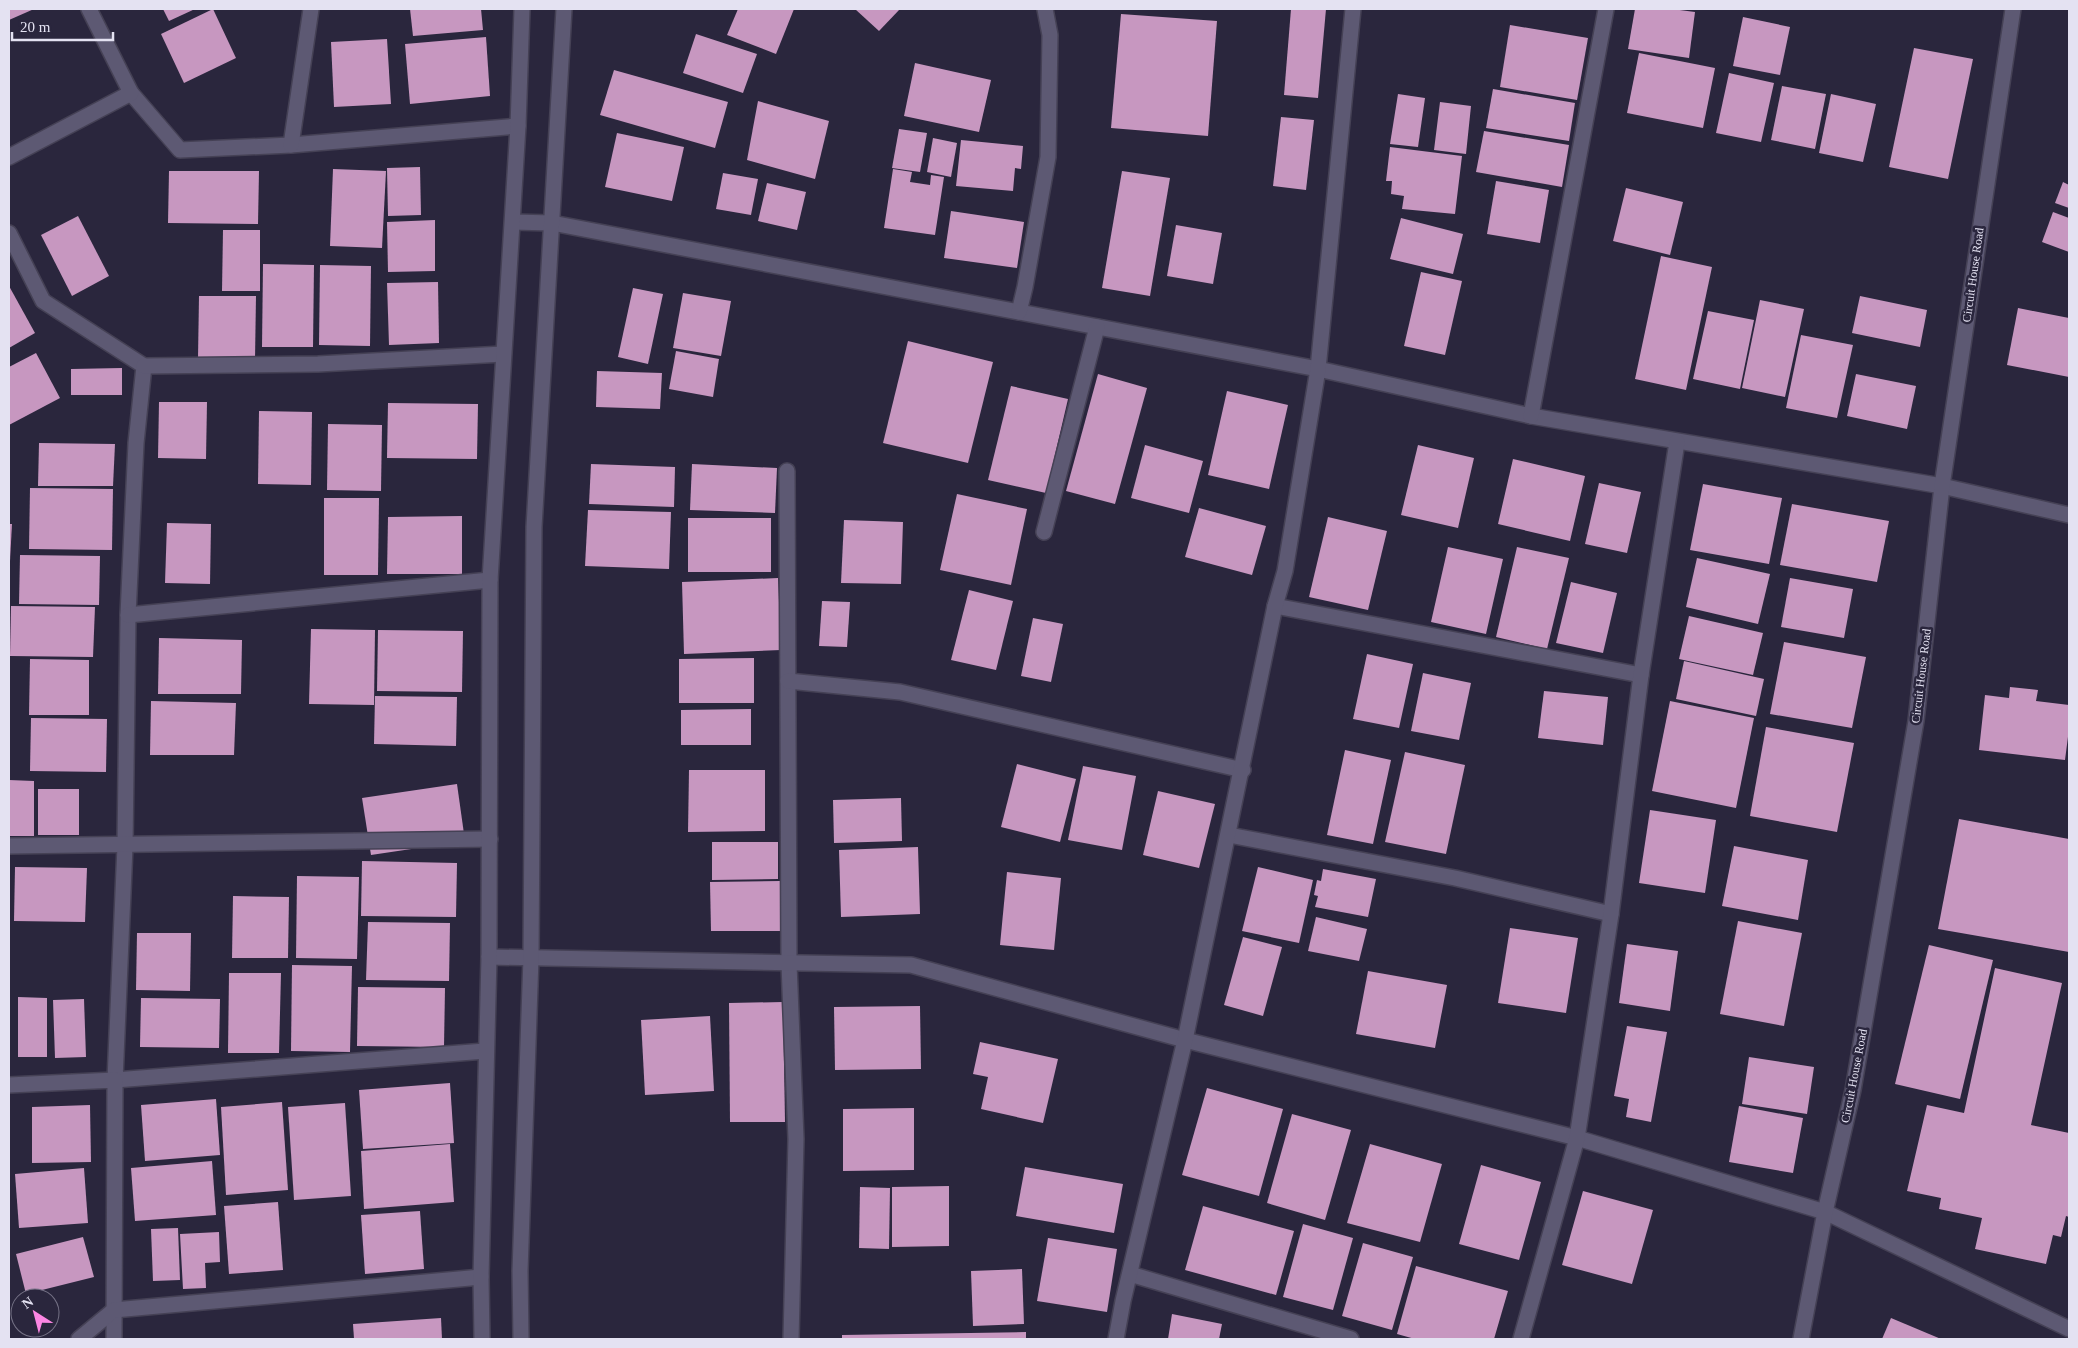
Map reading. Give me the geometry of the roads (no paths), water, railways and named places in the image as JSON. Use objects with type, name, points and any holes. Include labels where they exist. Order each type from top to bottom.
[{"type":"street","points":[[89,9],[130,94],[180,150],[291,145],[518,126]]},
{"type":"street","points":[[291,145],[311,9]]},
{"type":"street","points":[[482,1339],[481,1277],[485,1051],[489,957],[490,580],[503,354],[513,222],[522,9]]},
{"type":"street","points":[[521,1339],[520,1271],[531,958],[534,527],[564,9]]},
{"type":"street","points":[[1019,312],[1048,157],[1050,35],[1045,9]]},
{"type":"street","points":[[1116,1339],[1185,1040],[1275,606],[1285,571],[1318,369],[1353,9]]},
{"type":"street","points":[[1531,416],[1606,9]]},
{"type":"street","name":"Circuit House Road","points":[[1801,1339],[1825,1212],[1853,1090],[1916,722],[1942,486],[2013,9]]},
{"type":"street","points":[[9,158],[130,94]]},
{"type":"street","points":[[513,222],[552,223],[1318,369],[1531,416],[1942,486],[2069,515]]},
{"type":"street","points":[[9,233],[43,301],[144,366],[318,364],[503,354]]},
{"type":"street","points":[[1044,532],[1097,327]]},
{"type":"street","points":[[114,1339],[115,1080],[125,846],[128,615],[136,443],[144,366]]},
{"type":"street","points":[[1521,1339],[1577,1138],[1611,914],[1642,675],[1677,442]]},
{"type":"street","points":[[787,471],[789,964],[796,1139],[791,1339]]},
{"type":"street","points":[[128,615],[490,580]]},
{"type":"street","points":[[1275,606],[1642,675]]},
{"type":"street","points":[[788,682],[900,692],[1242,770]]},
{"type":"street","points":[[1228,835],[1454,878],[1611,914]]},
{"type":"street","points":[[9,846],[125,846],[490,839]]},
{"type":"street","points":[[489,957],[912,965],[1185,1040],[1577,1138],[1825,1212],[2069,1329]]},
{"type":"street","points":[[9,1085],[115,1080],[485,1051]]},
{"type":"street","points":[[1130,1274],[1351,1339]]},
{"type":"street","points":[[79,1339],[114,1310],[481,1277]]}]
